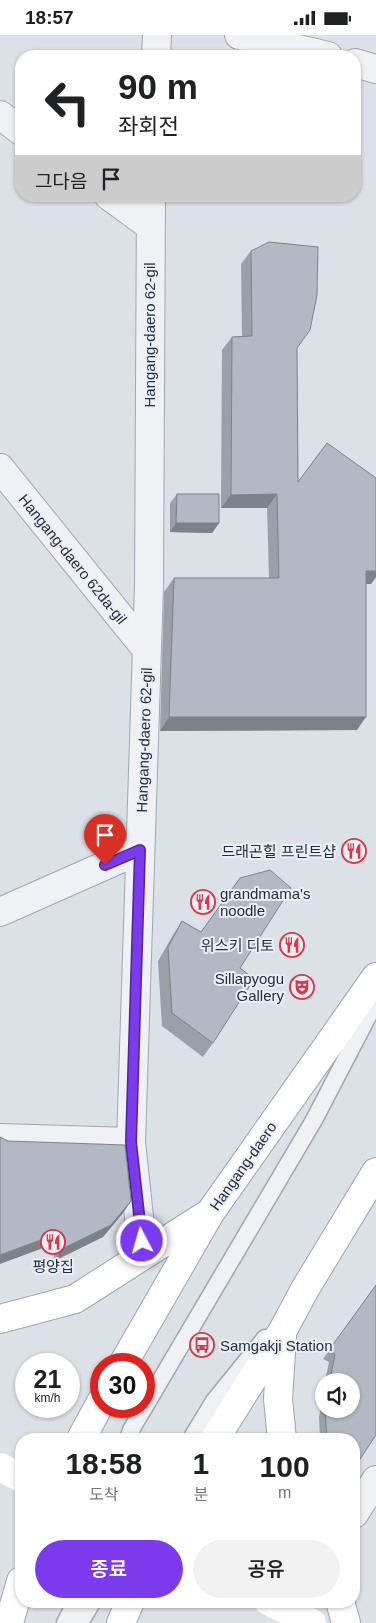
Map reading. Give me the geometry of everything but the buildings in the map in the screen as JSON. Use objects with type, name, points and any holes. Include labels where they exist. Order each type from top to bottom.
[{"type":"main road","name":"Hangang-daero","points":[[129,1353],[210,1213],[376,977]]},
{"type":"main road","points":[[219,1433],[282,1332],[305,1289],[375,1175]]},
{"type":"main road","points":[[0,1319],[75,1299],[210,1213]]},
{"type":"main road","points":[[281,1433],[278,1399],[282,1332]]},
{"type":"main road","points":[[83,1433],[92,1418]]},
{"type":"main road","points":[[0,1467],[15,1475]]},
{"type":"main road","points":[[10,1623],[15,1604]]},
{"type":"main road","points":[[121,1623],[127,1608]]},
{"type":"main road","points":[[282,1608],[312,1623]]},
{"type":"main road","points":[[342,1608],[346,1623]]},
{"type":"street","points":[[156,50],[157,35]]},
{"type":"street","points":[[239,35],[287,40],[313,50]]},
{"type":"street","points":[[361,65],[376,69]]},
{"type":"street","points":[[0,115],[15,126]]},
{"type":"street","points":[[117,202],[150,226]]},
{"type":"street","name":"Hangang-daero 62-gil","points":[[143,1254],[131,1142],[147,650],[151,202]]},
{"type":"street","name":"Hangang-daero 62da-gil","points":[[0,468],[147,650]]},
{"type":"street","points":[[0,912],[140,850]]},
{"type":"street","points":[[0,1138],[131,1142]]},
{"type":"street","points":[[360,1505],[376,1480]]},
{"type":"lane","points":[[130,1433],[314,1120],[376,1001]]},
{"type":"lane","points":[[195,1433],[214,1401],[305,1289]]},
{"type":"lane","points":[[65,1623],[72,1608]]},
{"type":"lane","points":[[80,1623],[89,1608]]},
{"type":"place","name":"드래곤힐 프린트샵","points":[[354,851]]},
{"type":"place","name":"grandmama's noodle","points":[[203,902]]},
{"type":"place","name":"위스키 디토","points":[[292,945]]},
{"type":"place","name":"Sillapyogu Gallery","points":[[302,987]]},
{"type":"place","name":"평양집","points":[[53,1242]]},
{"type":"place","name":"Samgakji Station","points":[[202,1345]]},
{"type":"route","points":[[105,865],[140,850],[131,1142],[142,1241]]}]
